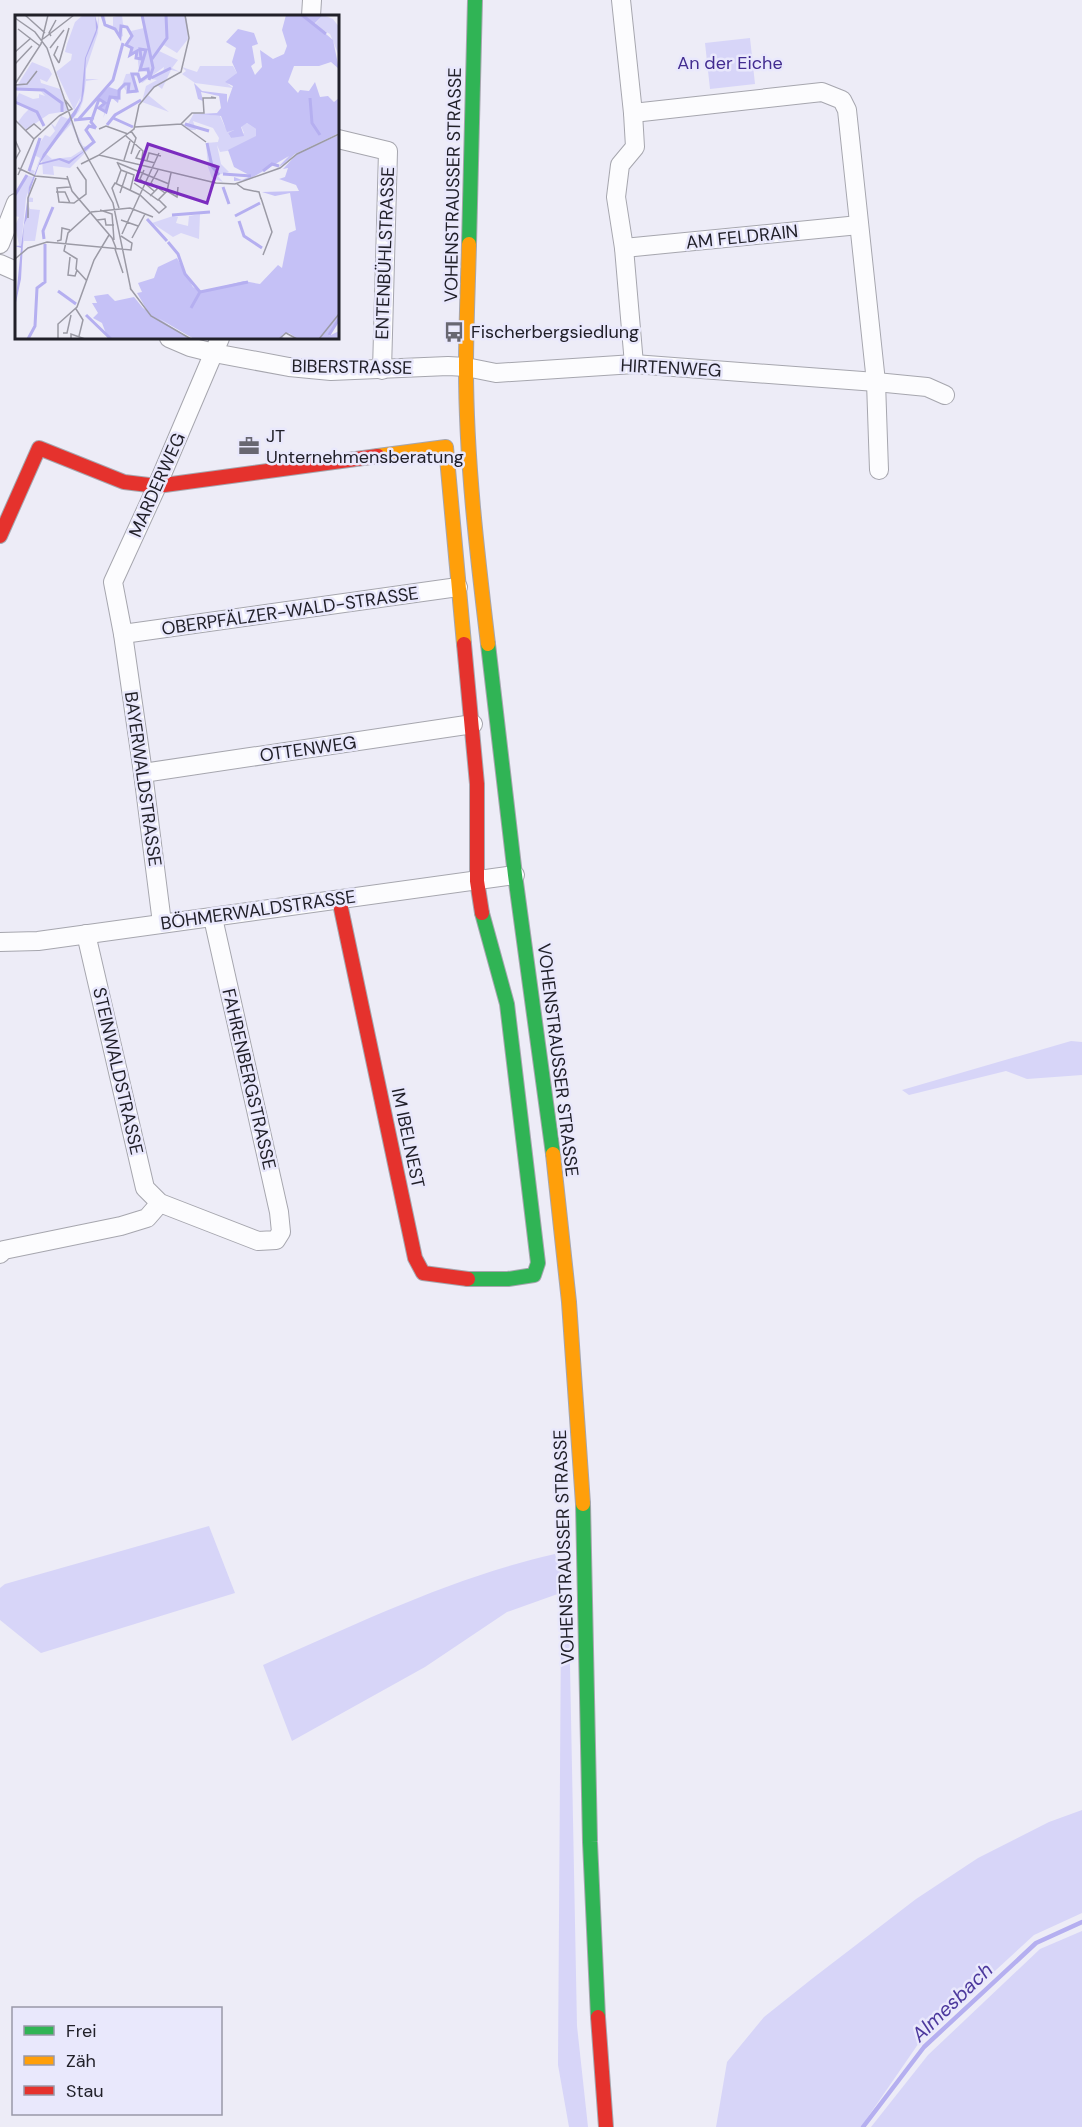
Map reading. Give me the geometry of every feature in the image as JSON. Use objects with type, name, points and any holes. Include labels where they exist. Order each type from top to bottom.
[{"type":"main road","name":"VOHENSTRAUSSER STRASSE","points":[[475,0],[466,367],[468,429],[474,524],[515,875],[550,1127],[569,1302],[583,1495],[590,1842],[606,2127]]},
{"type":"main road","points":[[0,536],[39,448],[124,482],[157,486],[446,447],[473,724],[477,784],[477,881]]},
{"type":"main road","name":"IM IBELNEST","points":[[339,899],[415,1258],[423,1273],[442,1278],[520,1278],[534,1275],[538,1263],[507,1004],[482,915],[477,881]]},
{"type":"street","points":[[311,15],[312,0]]},
{"type":"street","points":[[621,0],[635,147],[620,165],[616,197],[624,248],[634,364]]},
{"type":"street","points":[[633,113],[822,92],[842,100],[848,110],[876,382],[879,470]]},
{"type":"street","name":"ENTENBÜHLSTRASSE","points":[[339,139],[388,151],[382,370]]},
{"type":"street","points":[[0,244],[15,206]]},
{"type":"street","name":"AM FELDRAIN","points":[[624,248],[859,225]]},
{"type":"street","points":[[0,264],[15,271]]},
{"type":"street","name":"BIBERSTRASSE","points":[[171,339],[190,347],[217,345],[289,367],[331,371],[466,367]]},
{"type":"street","name":"MARDERWEG","points":[[123,634],[113,582],[217,345]]},
{"type":"street","name":"HIRTENWEG","points":[[466,367],[496,373],[634,364],[927,387],[945,395]]},
{"type":"street","name":"OBERPFÄLZER-WALD-STRASSE","points":[[123,634],[458,587]]},
{"type":"street","name":"BAYERWALDSTRASSE","points":[[123,634],[162,923]]},
{"type":"street","name":"OTTENWEG","points":[[143,773],[473,724]]},
{"type":"street","name":"BÖHMERWALDSTRASSE","points":[[0,942],[38,941],[515,875]]},
{"type":"street","name":"FAHRENBERGSTRASSE","points":[[160,1203],[258,1241],[276,1240],[280,1232],[279,1212],[213,918]]},
{"type":"street","name":"STEINWALDSTRASSE","points":[[86,934],[145,1188],[160,1203]]},
{"type":"street","points":[[0,1254],[4,1250],[121,1226],[147,1218],[160,1203]]},
{"type":"green space","name":"An der Eiche","points":[[750,38],[755,84],[710,89],[705,43]]},
{"type":"green space","points":[[1071,1041],[1082,1042],[1082,1075],[1027,1079],[1006,1071],[909,1095],[902,1090]]},
{"type":"green space","points":[[209,1526],[235,1593],[41,1653],[0,1620],[0,1588],[5,1584]]},
{"type":"green space","points":[[555,1554],[566,1591],[507,1612],[425,1667],[292,1741],[263,1665],[443,1588]]},
{"type":"green space","points":[[569,1613],[577,2026],[588,2127],[569,2127],[558,2065],[561,1627]]},
{"type":"green space","points":[[1082,1810],[1082,1913],[1034,1935],[923,2037],[861,2127],[716,2127],[727,2062],[764,2017],[916,1899],[978,1858],[1049,1822]]},
{"type":"green space","points":[[1082,1931],[1082,2127],[871,2127],[928,2055],[1040,1949]]},
{"type":"waterway","name":"Almesbach","points":[[863,2127],[924,2047],[1036,1943],[1082,1922]]},
{"type":"traffic: fast","points":[[469,244],[475,0]]},
{"type":"traffic: fast","points":[[488,644],[515,875],[553,1154]]},
{"type":"traffic: fast","points":[[468,1279],[508,1279],[534,1275],[538,1263],[507,1004],[482,913]]},
{"type":"traffic: fast","points":[[583,1504],[590,1842],[598,2017]]},
{"type":"traffic: slow","points":[[469,244],[466,402],[476,540],[488,644]]},
{"type":"traffic: slow","points":[[378,456],[446,447],[464,644]]},
{"type":"traffic: slow","points":[[553,1154],[569,1302],[583,1504]]},
{"type":"traffic: jam","points":[[0,536],[39,448],[124,482],[157,486],[378,456]]},
{"type":"traffic: jam","points":[[464,644],[477,784],[477,881],[482,913]]},
{"type":"traffic: jam","points":[[339,899],[415,1258],[423,1273],[468,1279]]},
{"type":"traffic: jam","points":[[598,2017],[606,2127]]},
{"type":"place","name":"Fischerbergsiedlung","points":[[454,332]]},
{"type":"place","name":"JT Unternehmensberatung","points":[[249,446]]}]
